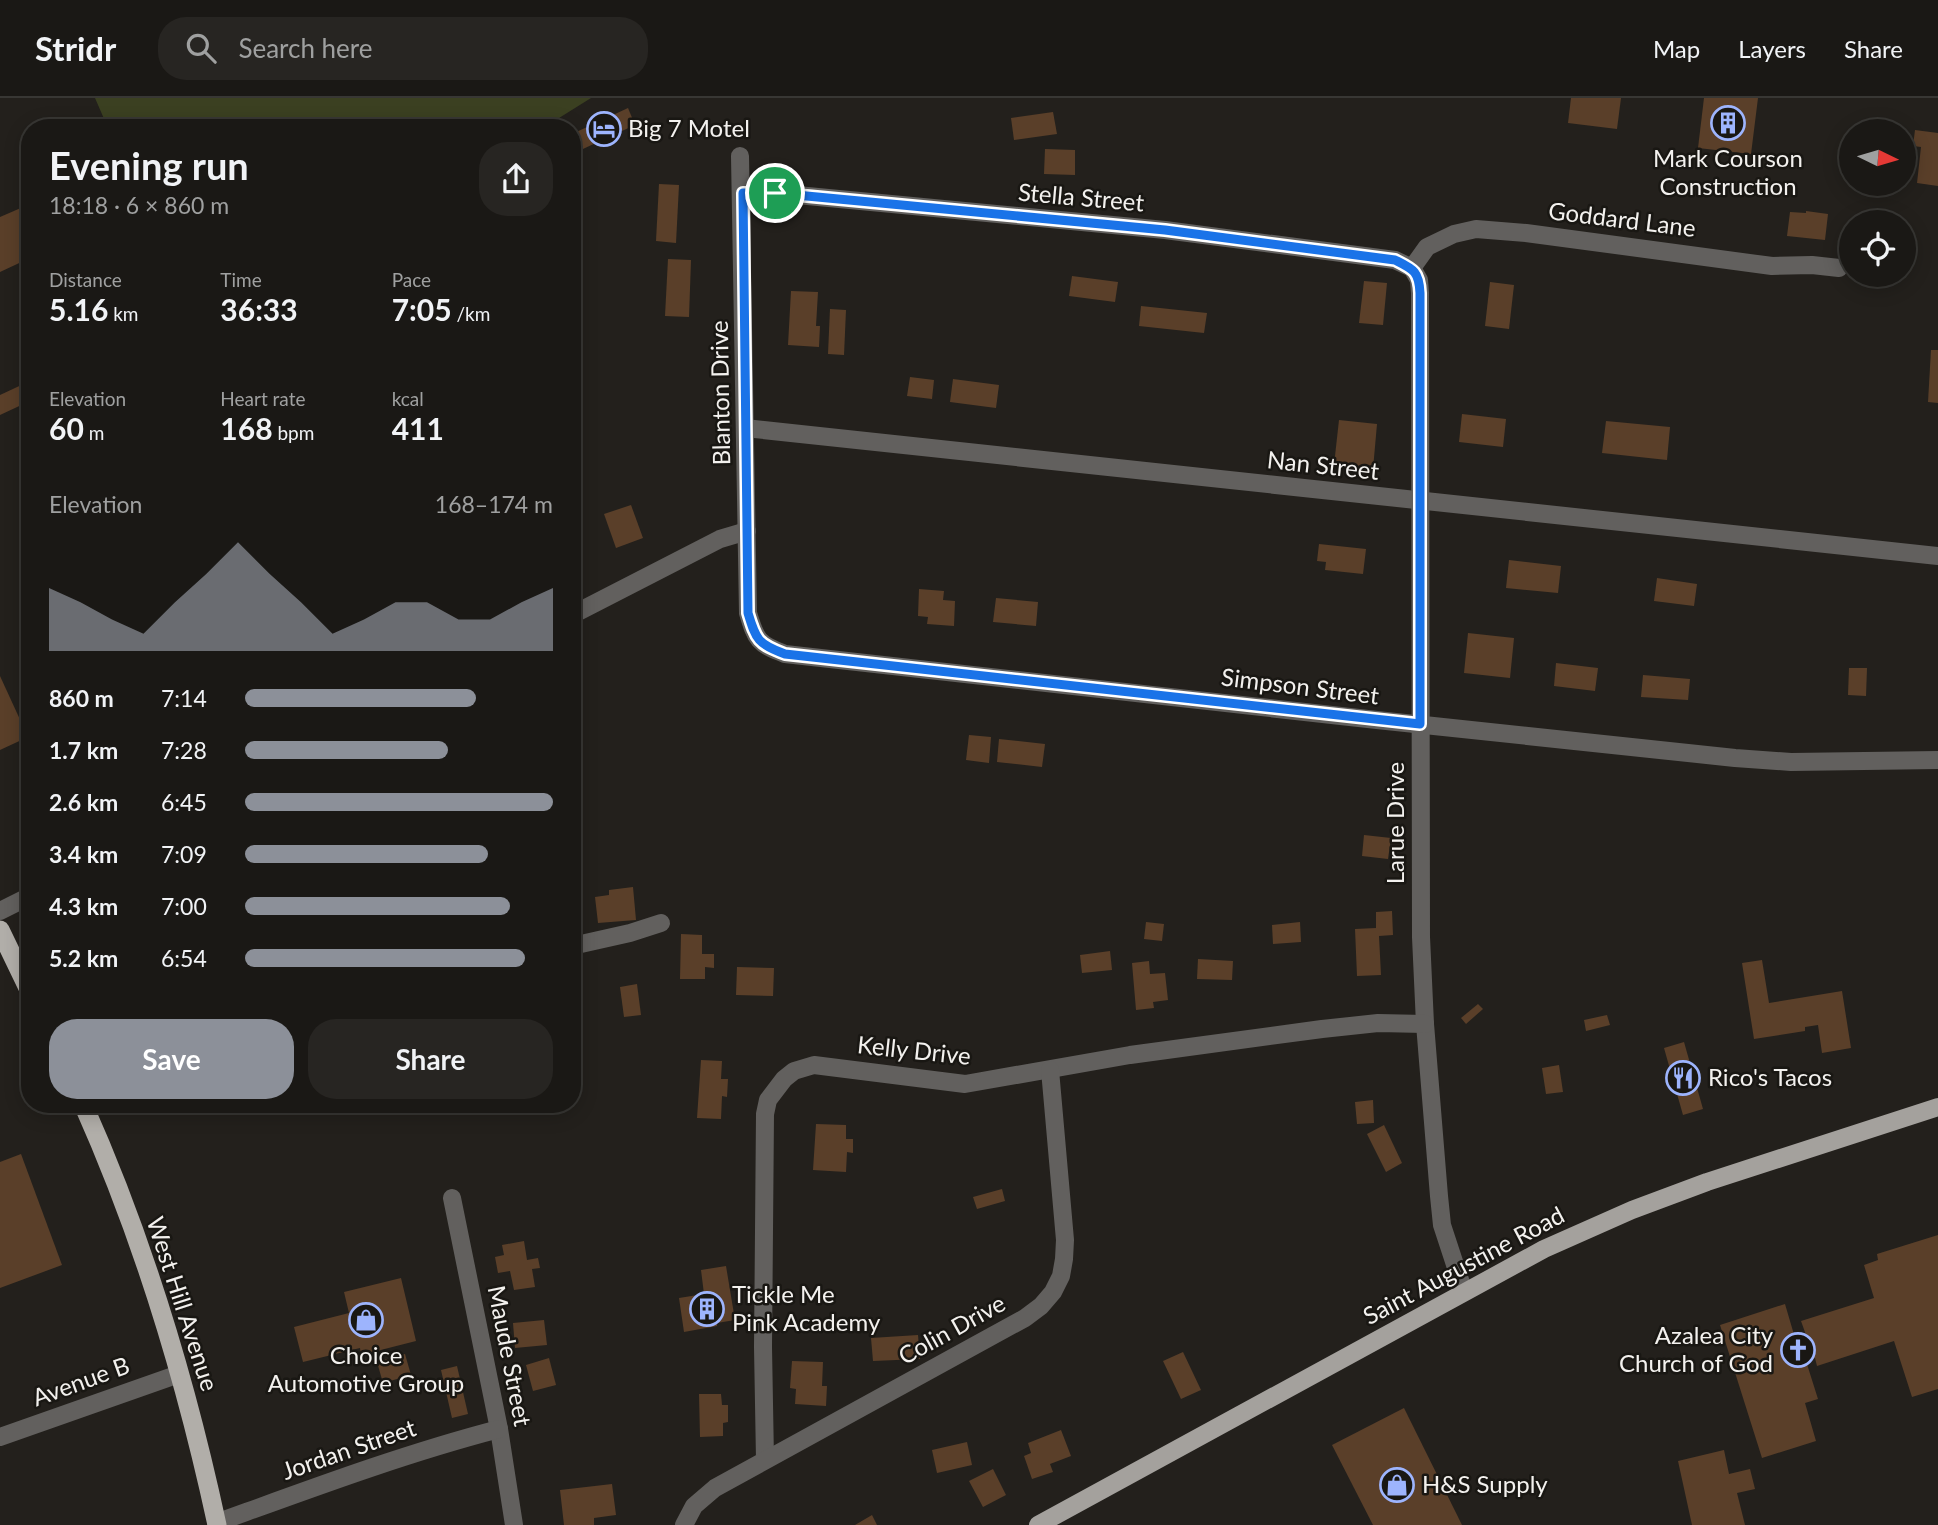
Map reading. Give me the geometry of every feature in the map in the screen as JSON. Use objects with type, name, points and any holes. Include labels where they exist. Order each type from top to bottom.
[{"type":"highway","points":[[0,930],[21,973]]},
{"type":"highway","name":"West Hill Avenue","points":[[87,1113],[128,1213],[158,1302],[195,1427],[217,1524]]},
{"type":"main road","name":"Saint Augustine Road","points":[[1038,1525],[1544,1249],[1632,1210],[1707,1182],[1938,1107]]},
{"type":"street","name":"Blanton Drive","points":[[740,156],[743,193],[748,613],[753,628]]},
{"type":"street","name":"Stella Street","points":[[743,193],[775,193],[1165,230],[1395,260],[1412,268]]},
{"type":"street","name":"Goddard Lane","points":[[1412,268],[1427,247],[1454,234],[1476,229],[1526,233],[1772,266],[1812,265],[1839,268]]},
{"type":"street","name":"Larue Drive","points":[[1412,268],[1419,280],[1420,293],[1421,937],[1425,1024],[1442,1225],[1464,1292]]},
{"type":"street","name":"Nan Street","points":[[745,428],[1938,556]]},
{"type":"street","points":[[581,610],[720,539],[747,531]]},
{"type":"street","name":"Simpson Street","points":[[753,628],[755,636],[768,648],[785,654],[1791,762],[1938,760]]},
{"type":"street","points":[[0,911],[21,900]]},
{"type":"street","points":[[581,944],[661,923]]},
{"type":"street","name":"Kelly Drive","points":[[765,1461],[765,1114],[768,1100],[784,1079],[794,1071],[814,1065],[965,1084],[1130,1055],[1322,1029],[1378,1023],[1425,1024]]},
{"type":"street","name":"Colin Drive","points":[[684,1525],[694,1506],[715,1488],[1025,1318],[1053,1292],[1061,1276],[1065,1240],[1052,1118],[1050,1070]]},
{"type":"street","name":"Maude Street","points":[[452,1198],[499,1429],[514,1525]]},
{"type":"street","name":"Avenue B","points":[[0,1437],[179,1374]]},
{"type":"street","name":"Jordan Street","points":[[217,1524],[329,1482],[499,1429]]},
{"type":"green space","points":[[95,98],[591,98],[557,119],[104,119]]},
{"type":"building","points":[[1571,98],[1621,98],[1617,129],[1568,123]]},
{"type":"building","name":"Mark Courson Construction","points":[[1704,98],[1758,98],[1751,154],[1698,148]]},
{"type":"building","name":"Big 7 Motel","points":[[628,108],[635,125],[581,150],[581,130]]},
{"type":"building","points":[[1053,112],[1057,134],[1014,140],[1011,118]]},
{"type":"building","points":[[1916,130],[1938,133],[1938,186],[1917,183],[1921,147],[1916,146]]},
{"type":"building","points":[[1045,149],[1075,150],[1075,175],[1044,174]]},
{"type":"building","points":[[659,184],[679,185],[676,243],[656,241]]},
{"type":"building","points":[[21,208],[21,262],[0,272],[0,217]]},
{"type":"building","points":[[1790,212],[1828,214],[1825,240],[1787,236]]},
{"type":"building","points":[[668,259],[691,260],[689,317],[665,316]]},
{"type":"building","points":[[1072,276],[1118,282],[1115,302],[1069,296]]},
{"type":"building","points":[[1364,281],[1387,283],[1383,325],[1359,323]]},
{"type":"building","points":[[1490,282],[1514,285],[1509,329],[1485,326]]},
{"type":"building","points":[[791,291],[818,292],[816,326],[820,326],[819,347],[788,345]]},
{"type":"building","points":[[1141,306],[1207,313],[1204,333],[1139,326]]},
{"type":"building","points":[[830,309],[846,310],[844,355],[828,354]]},
{"type":"building","points":[[1931,350],[1938,350],[1938,403],[1928,402]]},
{"type":"building","points":[[910,377],[934,380],[932,399],[907,396]]},
{"type":"building","points":[[953,379],[999,385],[996,408],[950,402]]},
{"type":"building","points":[[21,385],[21,405],[0,415],[0,395]]},
{"type":"building","points":[[1462,414],[1506,419],[1503,447],[1459,442]]},
{"type":"building","points":[[1339,420],[1377,424],[1373,469],[1334,465]]},
{"type":"building","points":[[1606,421],[1670,427],[1667,460],[1602,453]]},
{"type":"building","points":[[631,505],[643,538],[616,548],[604,514]]},
{"type":"building","points":[[1319,544],[1366,549],[1363,574],[1325,570],[1326,562],[1317,561]]},
{"type":"building","points":[[1509,560],[1561,566],[1558,593],[1506,588]]},
{"type":"building","points":[[1657,578],[1697,584],[1694,606],[1654,601]]},
{"type":"building","points":[[919,589],[944,591],[943,600],[955,601],[954,626],[927,624],[928,617],[918,616]]},
{"type":"building","points":[[996,598],[1038,602],[1036,626],[993,622]]},
{"type":"building","points":[[1468,633],[1514,638],[1510,678],[1464,673]]},
{"type":"building","points":[[1556,663],[1598,668],[1595,691],[1554,686]]},
{"type":"building","points":[[1849,668],[1867,668],[1866,696],[1848,695]]},
{"type":"building","points":[[1643,675],[1690,679],[1688,700],[1641,697]]},
{"type":"building","points":[[0,676],[21,722],[21,740],[0,750]]},
{"type":"building","points":[[969,735],[991,737],[989,763],[966,760]]},
{"type":"building","points":[[999,739],[1045,744],[1042,767],[997,762]]},
{"type":"building","points":[[1364,835],[1391,838],[1388,859],[1362,856]]},
{"type":"building","points":[[633,887],[636,920],[598,923],[595,897],[609,895],[609,890]]},
{"type":"building","points":[[1392,911],[1393,935],[1379,936],[1381,975],[1357,976],[1355,929],[1376,928],[1376,912]]},
{"type":"building","points":[[1146,922],[1164,924],[1162,941],[1144,939]]},
{"type":"building","points":[[1300,922],[1301,942],[1273,944],[1272,925]]},
{"type":"building","points":[[681,934],[702,935],[702,954],[714,954],[714,968],[705,967],[705,979],[680,979]]},
{"type":"building","points":[[1110,951],[1112,970],[1082,973],[1080,955]]},
{"type":"building","points":[[1198,959],[1233,961],[1232,980],[1197,979]]},
{"type":"building","points":[[1762,960],[1769,1003],[1842,991],[1851,1048],[1822,1053],[1818,1025],[1805,1027],[1805,1031],[1754,1039],[1742,963]]},
{"type":"building","points":[[1149,961],[1150,974],[1165,973],[1168,1000],[1153,1002],[1154,1008],[1136,1010],[1132,963]]},
{"type":"building","points":[[737,967],[774,968],[773,996],[736,995]]},
{"type":"building","points":[[637,984],[641,1015],[624,1017],[620,987]]},
{"type":"building","points":[[1478,1004],[1483,1009],[1466,1024],[1461,1018]]},
{"type":"building","points":[[1607,1015],[1610,1025],[1586,1031],[1584,1020]]},
{"type":"building","name":"Rico's Tacos","points":[[1684,1042],[1703,1109],[1683,1115],[1664,1048]]},
{"type":"building","points":[[701,1060],[722,1061],[721,1079],[728,1079],[727,1097],[722,1096],[721,1119],[697,1118]]},
{"type":"building","points":[[1559,1065],[1563,1092],[1546,1094],[1542,1068]]},
{"type":"building","points":[[1373,1100],[1374,1123],[1357,1124],[1355,1102]]},
{"type":"building","points":[[816,1124],[846,1125],[846,1139],[853,1139],[853,1153],[847,1152],[846,1172],[813,1170]]},
{"type":"building","points":[[1384,1125],[1402,1163],[1386,1172],[1367,1134]]},
{"type":"building","points":[[21,1154],[62,1265],[0,1288],[0,1162]]},
{"type":"building","points":[[1002,1189],[1005,1201],[977,1209],[973,1197]]},
{"type":"building","name":"Azalea City Church of God","points":[[1938,1235],[1938,1389],[1912,1397],[1894,1341],[1817,1366],[1815,1358],[1806,1361],[1818,1399],[1805,1403],[1816,1441],[1762,1458],[1720,1325],[1785,1304],[1795,1338],[1806,1335],[1801,1321],[1874,1298],[1864,1265],[1878,1260],[1877,1254]]},
{"type":"building","points":[[524,1241],[527,1260],[538,1258],[540,1268],[532,1269],[535,1287],[514,1290],[510,1271],[498,1273],[495,1257],[504,1255],[502,1245]]},
{"type":"building","name":"Tickle Me Pink Academy","points":[[726,1266],[735,1320],[684,1332],[679,1298],[704,1294],[701,1270]]},
{"type":"building","name":"Choice Automotive Group","points":[[401,1278],[416,1341],[361,1355],[360,1348],[303,1362],[294,1327],[349,1313],[344,1292]]},
{"type":"building","points":[[544,1320],[547,1345],[515,1348],[513,1323]]},
{"type":"building","points":[[918,1335],[920,1359],[873,1361],[871,1338]]},
{"type":"building","points":[[1183,1352],[1201,1390],[1181,1399],[1163,1361]]},
{"type":"building","points":[[405,1354],[411,1375],[383,1383],[377,1362]]},
{"type":"building","points":[[549,1358],[556,1385],[533,1391],[526,1365]]},
{"type":"building","points":[[792,1361],[823,1362],[822,1386],[827,1386],[826,1406],[795,1404],[796,1389],[790,1388]]},
{"type":"building","points":[[457,1366],[468,1414],[452,1418],[441,1370]]},
{"type":"building","points":[[699,1394],[721,1394],[722,1405],[728,1405],[728,1422],[723,1423],[723,1436],[700,1437]]},
{"type":"building","name":"H&S Supply","points":[[1404,1408],[1462,1525],[1373,1525],[1332,1445]]},
{"type":"building","points":[[1061,1430],[1071,1456],[1050,1464],[1053,1472],[1032,1479],[1024,1456],[1031,1453],[1028,1443]]},
{"type":"building","points":[[967,1442],[972,1465],[937,1473],[932,1450]]},
{"type":"building","points":[[1724,1450],[1729,1474],[1750,1469],[1755,1489],[1737,1493],[1745,1525],[1692,1525],[1678,1461]]},
{"type":"building","points":[[993,1469],[1006,1495],[983,1507],[969,1481]]},
{"type":"building","points":[[612,1484],[616,1515],[594,1518],[594,1525],[564,1525],[560,1490]]},
{"type":"building","points":[[872,1515],[877,1525],[855,1525]]},
{"type":"place","name":"Mark Courson Construction","points":[[1728,123]]},
{"type":"place","name":"Big 7 Motel","points":[[604,129]]},
{"type":"place","name":"Rico's Tacos","points":[[1683,1078]]},
{"type":"place","name":"Tickle Me Pink Academy","points":[[707,1309]]},
{"type":"place","name":"Choice Automotive Group","points":[[366,1320]]},
{"type":"place","name":"Azalea City Church of God","points":[[1798,1350]]},
{"type":"place","name":"H&S Supply","points":[[1397,1485]]},
{"type":"route","points":[[743,193],[775,193],[1165,230],[1395,260],[1412,268],[1419,280],[1420,293],[1420,724],[785,654],[768,648],[755,636],[748,613],[743,193]]}]
